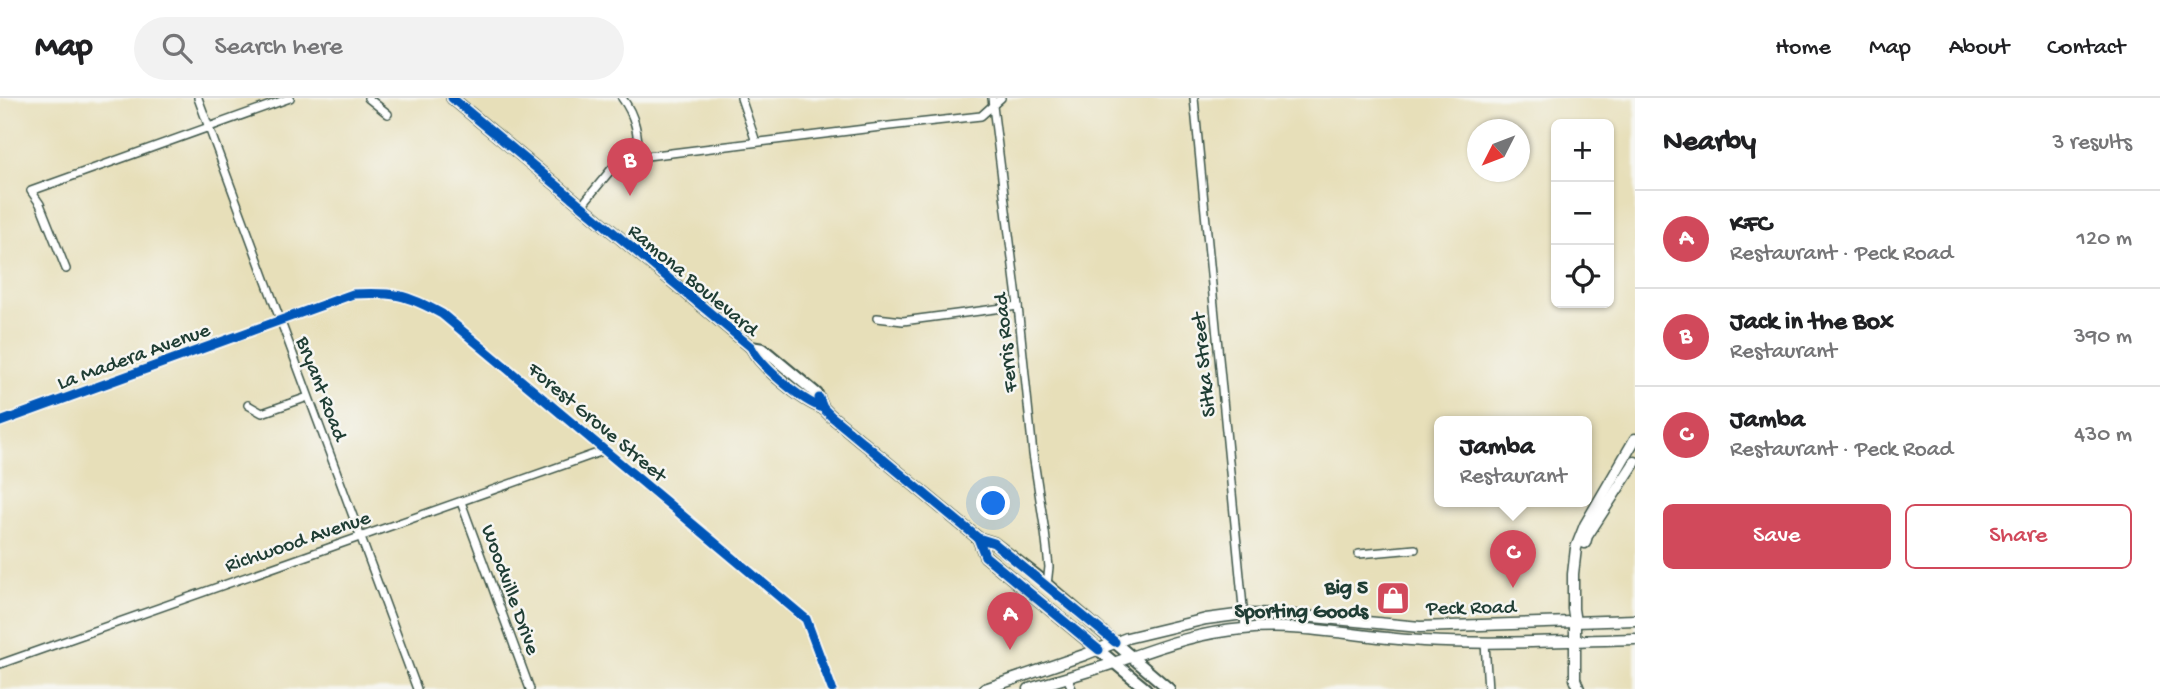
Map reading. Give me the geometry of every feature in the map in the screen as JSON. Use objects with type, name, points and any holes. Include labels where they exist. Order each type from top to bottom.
[{"type":"main road","name":"Ramona Boulevard","points":[[452,98],[751,347],[757,359],[809,403],[823,408],[978,538],[994,543],[1170,689]]},
{"type":"main road","points":[[1579,689],[1575,679],[1573,609],[1576,548],[1585,525],[1635,439]]},
{"type":"main road","points":[[1575,622],[1579,611],[1578,571],[1587,536],[1635,462]]},
{"type":"main road","name":"Ramona Boulevard","points":[[978,538],[985,556],[1146,689]]},
{"type":"main road","name":"Peck Road","points":[[985,689],[1115,642],[1206,618],[1244,614],[1292,615],[1420,627],[1635,620]]},
{"type":"main road","name":"Peck Road","points":[[1029,689],[1171,642],[1245,628],[1485,643],[1635,639]]},
{"type":"street","name":"Bryant Road","points":[[198,98],[278,320],[417,689]]},
{"type":"street","points":[[66,269],[40,204],[31,191],[289,98]]},
{"type":"street","points":[[368,98],[388,114]]},
{"type":"street","points":[[622,98],[634,117],[638,132],[639,157]]},
{"type":"street","points":[[741,98],[756,142]]},
{"type":"street","name":"Ferris Road","points":[[992,98],[1033,454],[1049,567],[1046,585]]},
{"type":"street","points":[[582,205],[614,166],[639,157],[981,116],[1001,98]]},
{"type":"street","name":"Sitka Street","points":[[1194,98],[1245,628]]},
{"type":"street","name":"Forest Grove Street","points":[[278,320],[353,294],[385,293],[415,299],[442,314],[806,619],[832,689]]},
{"type":"street","points":[[877,318],[903,321],[1018,306]]},
{"type":"street","name":"La Madera Avenue","points":[[0,422],[278,320]]},
{"type":"street","points":[[248,405],[262,413],[308,397]]},
{"type":"street","name":"Richwood Avenue","points":[[0,664],[606,450]]},
{"type":"street","name":"Woodville Drive","points":[[461,502],[530,689]]},
{"type":"street","points":[[1359,554],[1415,548]]},
{"type":"street","points":[[1485,643],[1488,689]]},
{"type":"street","points":[[1067,677],[1072,689]]},
{"type":"cycle path","points":[[452,98],[751,347],[783,382],[823,408]]},
{"type":"cycle path","points":[[0,422],[353,294],[379,293],[409,298],[442,314],[806,619],[832,689]]},
{"type":"cycle path","points":[[819,398],[823,408],[831,416],[978,538],[994,543],[1115,642]]},
{"type":"cycle path","points":[[978,538],[985,556],[1099,650]]},
{"type":"place","name":"Jack in the Box","points":[[630,196]]},
{"type":"place","name":"Jamba","points":[[1513,588]]},
{"type":"place","name":"Big 5 Sporting Goods","points":[[1393,598]]},
{"type":"place","name":"KFC","points":[[1010,650]]}]
